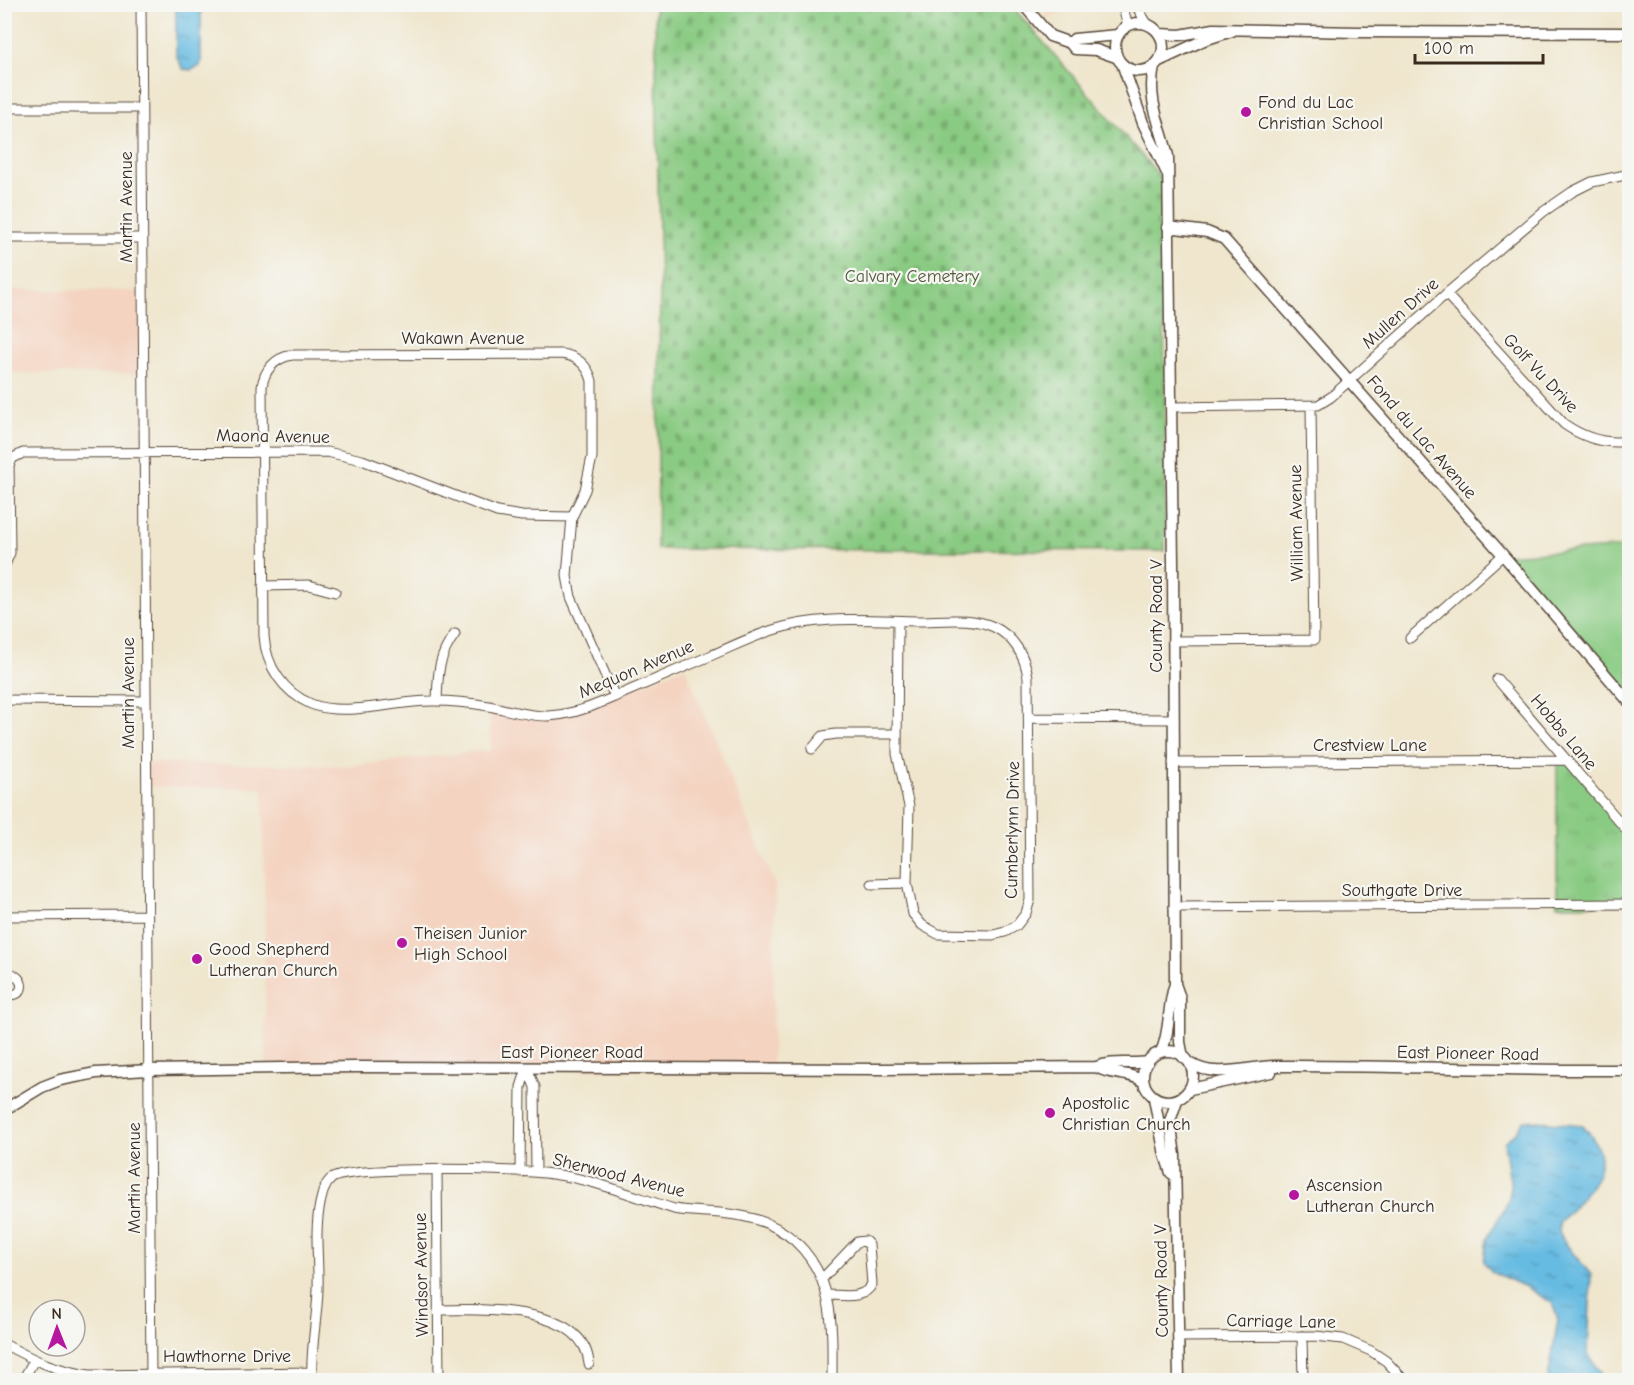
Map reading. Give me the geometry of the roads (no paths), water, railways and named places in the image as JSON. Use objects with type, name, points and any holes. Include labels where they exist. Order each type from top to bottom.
[{"type":"main road","points":[[1023,4],[1050,36],[1070,44],[1075,49],[1096,50],[1135,71],[1142,71],[1204,40],[1235,30]]},
{"type":"main road","points":[[1142,23],[1148,25],[1159,34],[1163,48],[1150,84],[1151,96],[1168,156],[1167,173],[1143,123],[1114,48],[1118,35],[1128,26],[1142,23]]},
{"type":"main road","points":[[1159,34],[1180,35],[1214,29],[1629,33]]},
{"type":"main road","points":[[1070,44],[1074,39],[1118,35]]},
{"type":"main road","name":"County Road V","points":[[1167,173],[1175,984],[1180,998],[1179,1041],[1186,1060]]},
{"type":"main road","name":"Fond du Lac Avenue","points":[[1168,227],[1207,232],[1224,239],[1503,555],[1629,703]]},
{"type":"main road","points":[[1096,1067],[1106,1062],[1136,1064],[1148,1062],[1161,1052],[1166,1041],[1170,999],[1175,984]]},
{"type":"main road","points":[[1161,1052],[1169,1052],[1186,1060],[1199,1070],[1211,1072],[1256,1067],[1306,1066]]},
{"type":"main road","points":[[1148,1062],[1143,1077],[1154,1098],[1177,1100],[1190,1089],[1193,1076],[1186,1060]]},
{"type":"main road","points":[[1190,1089],[1306,1066]]},
{"type":"main road","name":"East Pioneer Road","points":[[1306,1066],[1523,1071],[1629,1070]]},
{"type":"main road","name":"East Pioneer Road","points":[[6,1106],[60,1080],[96,1073],[149,1070],[355,1067],[882,1070],[1096,1067],[1106,1073],[1129,1075],[1144,1082]]},
{"type":"main road","name":"County Road V","points":[[1154,1098],[1165,1155],[1174,1182]]},
{"type":"main road","name":"County Road V","points":[[1177,1100],[1170,1121],[1175,1155],[1179,1380]]},
{"type":"street","name":"Martin Avenue","points":[[141,4],[151,1377]]},
{"type":"street","points":[[1122,4],[1128,26]]},
{"type":"street","points":[[1135,4],[1148,25]]},
{"type":"street","points":[[4,108],[142,108]]},
{"type":"street","name":"Mullen Drive","points":[[1171,407],[1318,405],[1331,397],[1446,294],[1561,199],[1592,182],[1629,174]]},
{"type":"street","points":[[4,238],[142,238]]},
{"type":"street","name":"Golf Vu Drive","points":[[1446,294],[1564,424],[1580,434],[1598,440],[1629,441]]},
{"type":"street","name":"Wakawn Avenue","points":[[263,451],[263,380],[271,366],[286,356],[567,354],[584,365],[591,377],[592,386],[591,466],[585,490],[572,517]]},
{"type":"street","name":"William Avenue","points":[[1173,641],[1314,640],[1311,406]]},
{"type":"street","name":"Mequon Avenue","points":[[263,451],[264,636],[268,657],[280,680],[302,699],[320,707],[338,710],[403,702],[437,701],[479,705],[520,714],[543,716],[580,711],[779,628],[828,621],[975,621],[1005,633],[1018,647],[1026,665],[1030,718]]},
{"type":"street","name":"Maona Avenue","points":[[4,567],[10,553],[9,471],[12,459],[22,453],[316,451],[346,455],[497,512],[522,516],[572,517]]},
{"type":"street","points":[[572,517],[567,576],[569,590],[615,697]]},
{"type":"street","points":[[1410,638],[1503,555]]},
{"type":"street","points":[[264,586],[309,585],[335,592]]},
{"type":"street","name":"Cumberlynn Drive","points":[[898,621],[897,734],[899,766],[909,806],[907,883],[910,906],[915,918],[927,929],[938,934],[999,934],[1012,929],[1022,919],[1030,900],[1030,718]]},
{"type":"street","points":[[437,701],[439,662],[444,648],[454,634]]},
{"type":"street","name":"Hobbs Lane","points":[[1497,679],[1629,834]]},
{"type":"street","points":[[4,700],[145,701]]},
{"type":"street","points":[[1030,718],[1173,719]]},
{"type":"street","points":[[812,749],[823,736],[897,734]]},
{"type":"street","name":"Crestview Lane","points":[[1173,763],[1567,760]]},
{"type":"street","points":[[872,884],[907,883]]},
{"type":"street","name":"Southgate Drive","points":[[1174,907],[1629,904]]},
{"type":"street","points":[[4,916],[146,915]]},
{"type":"street","points":[[4,970],[17,977],[21,985],[16,995],[11,996],[4,992]]},
{"type":"street","points":[[520,1172],[521,1088],[527,1068]]},
{"type":"street","points":[[527,1068],[535,1087],[536,1172]]},
{"type":"street","name":"Sherwood Avenue","points":[[312,1376],[318,1290],[320,1205],[326,1186],[333,1177],[371,1170],[436,1170],[536,1172],[576,1179],[675,1209],[740,1215],[776,1228],[795,1241],[810,1258],[828,1295],[832,1316],[832,1380]]},
{"type":"street","name":"Windsor Avenue","points":[[436,1170],[439,1380]]},
{"type":"street","points":[[822,1280],[857,1242],[865,1241],[869,1245],[872,1284],[869,1289],[857,1295],[828,1295]]},
{"type":"street","points":[[438,1310],[493,1311],[545,1318],[565,1329],[580,1342],[588,1354],[589,1365]]},
{"type":"street","points":[[1302,1336],[1303,1380]]},
{"type":"street","name":"Carriage Lane","points":[[1178,1337],[1329,1337],[1359,1344],[1383,1358],[1404,1380]]},
{"type":"street","name":"Hawthorne Drive","points":[[4,1344],[34,1360],[64,1371],[90,1376],[312,1376]]},
{"type":"street","points":[[23,1380],[34,1360]]},
{"type":"water","points":[[176,5],[201,5],[201,61],[200,66],[191,70],[183,69],[176,55]]},
{"type":"water","points":[[1524,1120],[1583,1125],[1593,1138],[1598,1150],[1599,1170],[1595,1179],[1562,1219],[1559,1227],[1564,1241],[1591,1275],[1588,1355],[1600,1371],[1602,1380],[1548,1380],[1558,1319],[1552,1303],[1526,1287],[1492,1272],[1484,1262],[1487,1239],[1508,1202],[1511,1188],[1504,1142],[1516,1132]]},
{"type":"place","name":"Fond du Lac Christian School","points":[[1246,112]]},
{"type":"place","name":"Theisen Junior High School","points":[[402,943]]},
{"type":"place","name":"Good Shepherd Lutheran Church","points":[[197,959]]},
{"type":"place","name":"Apostolic Christian Church","points":[[1050,1113]]},
{"type":"place","name":"Ascension Lutheran Church","points":[[1294,1195]]},
{"type":"park label","name":"Calvary Cemetery","points":[[912,276]]}]
